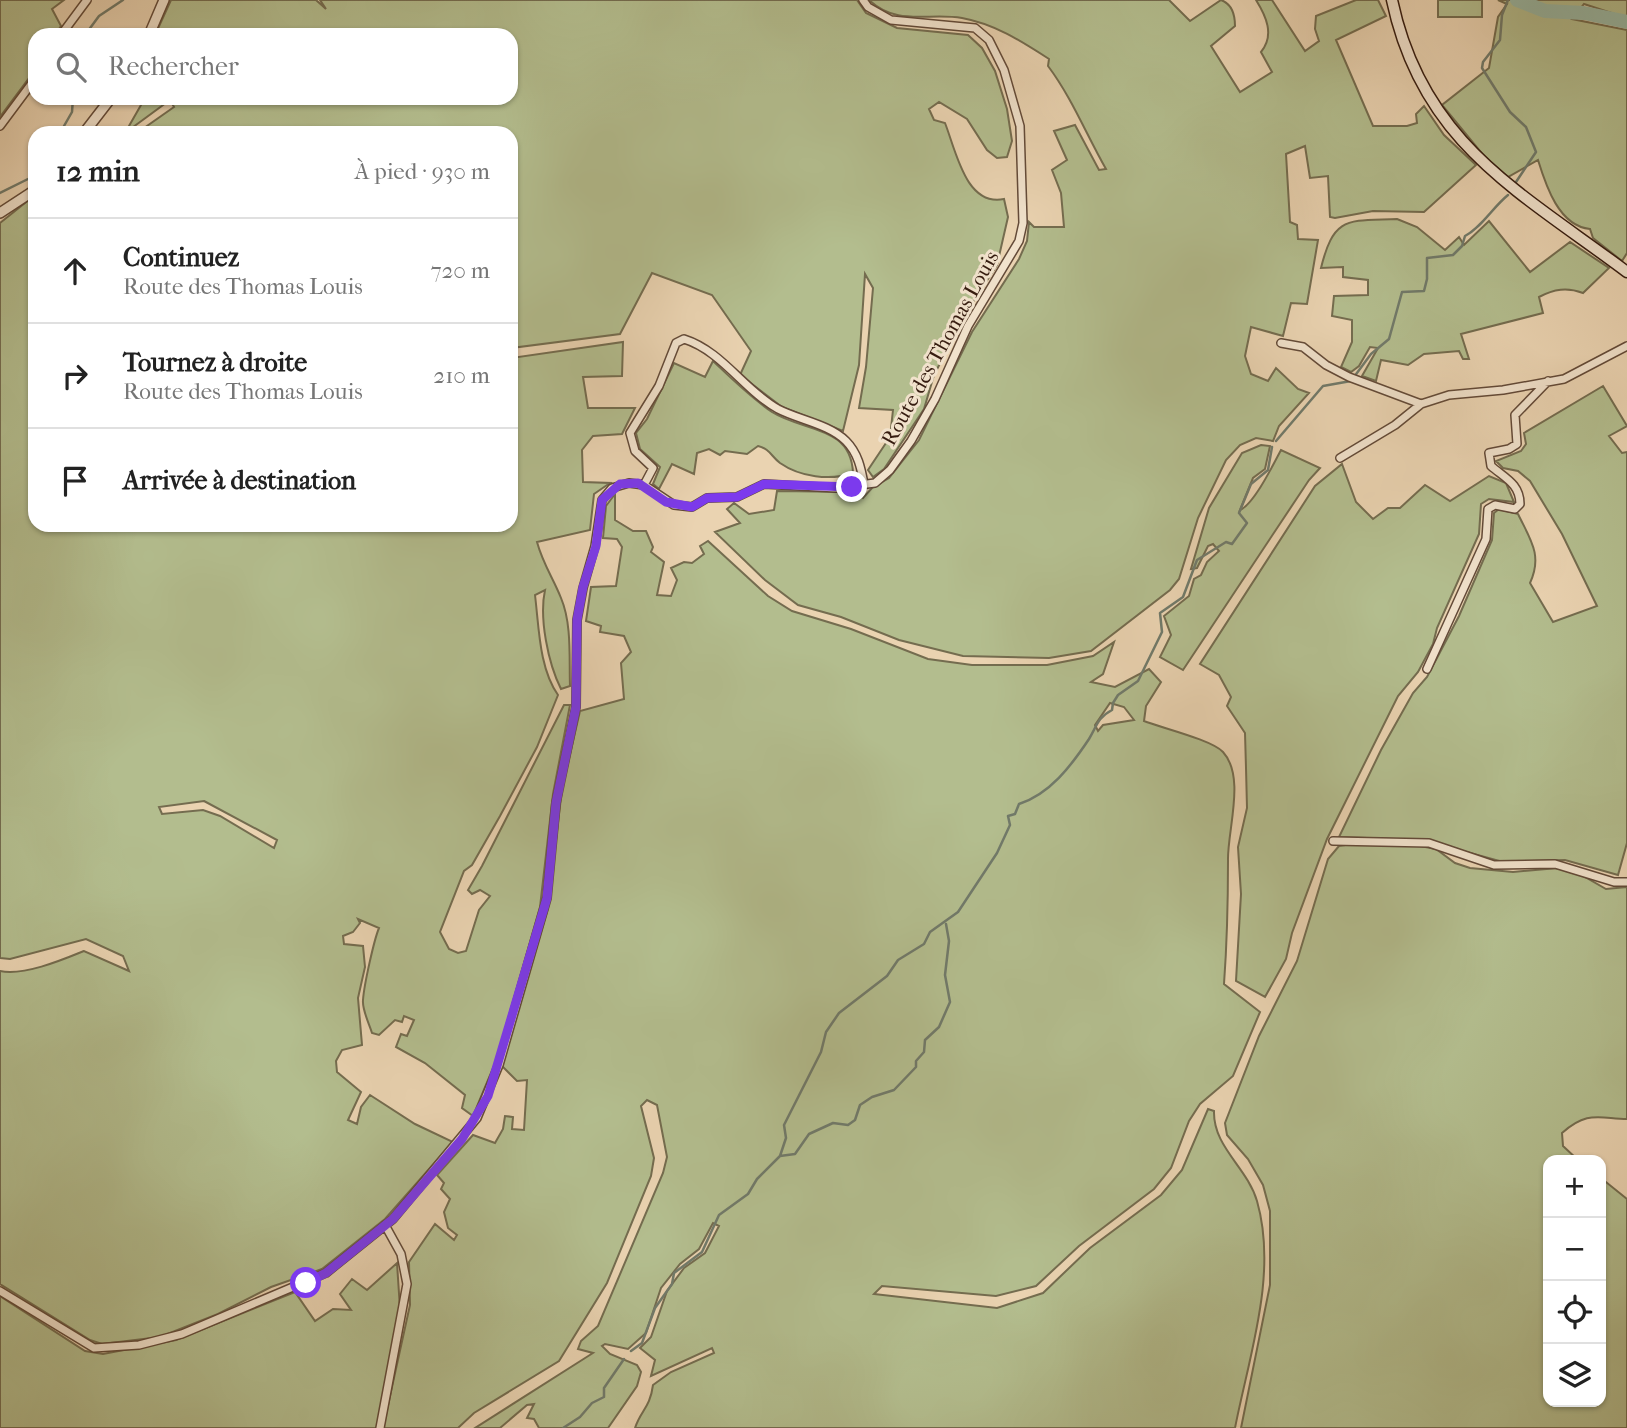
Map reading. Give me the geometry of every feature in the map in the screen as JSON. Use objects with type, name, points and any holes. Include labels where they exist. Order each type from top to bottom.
[{"type":"main road","points":[[1392,0],[1412,68],[1430,101],[1457,136],[1503,181],[1627,272]]},
{"type":"street","points":[[66,28],[87,0]]},
{"type":"street","points":[[152,28],[164,0]]},
{"type":"street","name":"Route des Thomas Louis","points":[[644,485],[666,502],[692,507],[707,498],[737,497],[764,484],[836,488],[864,484],[882,477],[911,441],[935,399],[968,326],[1011,258],[1023,223],[1023,159],[1014,99],[989,40],[975,28],[912,25],[891,20],[868,7],[863,0]]},
{"type":"street","points":[[0,125],[28,88]]},
{"type":"street","points":[[89,126],[106,105]]},
{"type":"street","points":[[0,213],[28,195]]},
{"type":"street","points":[[0,1291],[86,1345],[106,1348],[139,1345],[182,1334],[317,1278],[385,1225],[470,1129],[484,1105],[495,1075],[547,898],[557,794],[576,707],[577,620],[583,587],[596,546],[602,500],[620,484],[644,485],[653,468],[635,451],[630,433],[659,386],[676,343],[684,338],[714,355],[749,388],[778,409],[843,438],[857,457],[864,484]]},
{"type":"street","points":[[1281,342],[1303,347],[1326,365],[1353,379],[1421,404]]},
{"type":"street","points":[[1340,458],[1395,425],[1421,404],[1449,395],[1548,382],[1577,374],[1627,346]]},
{"type":"street","points":[[1427,669],[1486,538],[1488,509],[1495,505],[1515,509],[1520,504],[1518,491],[1507,477],[1491,466],[1489,453],[1509,449],[1517,444],[1515,415],[1548,382]]},
{"type":"street","points":[[1334,841],[1429,844],[1494,864],[1555,864],[1614,882],[1627,882]]},
{"type":"street","points":[[380,1428],[407,1284],[401,1254],[385,1225]]},
{"type":"green space","points":[[0,0],[64,0],[52,9],[60,28],[28,28],[28,79],[0,117]]},
{"type":"green space","points":[[171,0],[316,0],[326,9],[320,0],[857,0],[866,13],[897,28],[968,35],[982,48],[995,71],[1007,109],[1012,141],[1007,157],[997,158],[987,150],[967,119],[939,102],[929,109],[934,120],[945,123],[958,161],[972,186],[991,199],[1004,199],[1008,217],[997,265],[969,308],[934,375],[924,409],[884,469],[873,477],[868,470],[890,437],[893,410],[859,408],[866,367],[873,288],[865,274],[859,365],[843,431],[782,407],[740,375],[751,351],[712,295],[652,273],[620,334],[518,347],[518,126],[147,126],[174,107],[173,105],[518,105],[518,28],[158,28]]},
{"type":"green space","points":[[869,0],[1169,0],[1190,21],[1221,0],[1232,10],[1235,26],[1211,46],[1240,92],[1272,72],[1261,52],[1268,39],[1268,26],[1256,0],[1272,0],[1305,51],[1319,41],[1315,29],[1316,16],[1356,0],[1378,0],[1386,16],[1336,40],[1373,126],[1407,126],[1417,123],[1416,114],[1424,106],[1444,135],[1476,165],[1424,212],[1373,211],[1335,218],[1330,217],[1328,176],[1310,178],[1305,146],[1286,154],[1290,222],[1297,225],[1298,239],[1318,240],[1307,304],[1291,303],[1283,336],[1251,327],[1245,356],[1251,374],[1268,381],[1276,368],[1298,389],[1309,393],[1279,426],[1273,441],[1256,438],[1240,445],[1226,460],[1198,518],[1179,579],[1170,590],[1091,651],[1049,658],[963,656],[899,640],[841,617],[798,605],[765,580],[715,532],[740,523],[727,509],[734,503],[749,514],[774,510],[777,491],[854,492],[863,498],[872,488],[889,478],[919,440],[972,332],[1019,259],[1027,241],[1029,222],[1034,227],[1064,227],[1061,193],[1052,170],[1067,160],[1054,131],[1075,125],[1099,170],[1106,169],[1072,103],[1048,66],[1049,59],[986,24],[962,18],[902,16],[880,8]]},
{"type":"green space","points":[[1438,0],[1482,0],[1482,17],[1438,17]]},
{"type":"green space","points":[[1498,0],[1627,0],[1627,18],[1584,4],[1572,19],[1627,30],[1627,253],[1622,261],[1593,238],[1590,229],[1570,221],[1562,213],[1545,181],[1538,160],[1508,177],[1484,156],[1442,105],[1489,68],[1498,17],[1507,4]]},
{"type":"green space","points":[[141,105],[163,105],[135,126],[129,126]]},
{"type":"green space","points":[[28,201],[28,532],[518,532],[518,357],[623,342],[622,376],[583,377],[588,408],[635,408],[622,434],[593,436],[582,450],[583,482],[610,483],[594,494],[590,530],[537,542],[565,608],[570,686],[561,689],[549,654],[543,614],[545,590],[535,595],[539,634],[543,660],[558,695],[537,747],[472,865],[464,871],[440,932],[449,949],[458,953],[466,951],[479,910],[490,896],[480,890],[472,894],[468,890],[564,705],[570,705],[553,794],[540,907],[496,1061],[473,1116],[462,1108],[465,1095],[425,1063],[396,1047],[401,1034],[407,1036],[414,1020],[404,1016],[402,1022],[395,1020],[379,1035],[372,1033],[363,1000],[379,928],[358,919],[360,923],[353,932],[343,936],[344,944],[363,946],[365,967],[358,998],[362,1045],[342,1050],[336,1061],[337,1072],[361,1092],[348,1120],[357,1124],[361,1107],[370,1095],[415,1124],[453,1142],[385,1219],[322,1269],[271,1287],[218,1314],[160,1337],[102,1344],[90,1340],[0,1284],[0,971],[31,969],[84,951],[129,971],[123,956],[86,939],[10,959],[0,958],[0,223]],"holes":[[[204,801],[277,840],[274,848],[220,816],[203,810],[162,814],[159,807]]]},
{"type":"green space","points":[[1397,219],[1417,227],[1445,250],[1459,237],[1464,245],[1489,221],[1530,272],[1570,242],[1609,268],[1583,293],[1561,290],[1539,297],[1543,313],[1461,334],[1469,359],[1463,359],[1459,351],[1424,354],[1408,365],[1381,360],[1376,381],[1362,376],[1378,348],[1370,347],[1359,366],[1351,372],[1341,367],[1352,342],[1352,320],[1332,316],[1334,296],[1368,295],[1368,280],[1343,277],[1343,267],[1321,268],[1331,238],[1346,224],[1355,221]]},
{"type":"green space","points":[[713,361],[772,412],[835,438],[844,446],[850,457],[853,473],[825,477],[797,472],[758,446],[747,454],[725,451],[720,455],[709,449],[697,453],[694,474],[672,464],[659,489],[653,484],[660,467],[640,449],[636,433],[647,419],[674,363],[705,377]]},
{"type":"green space","points":[[1603,386],[1627,426],[1609,436],[1622,453],[1627,452],[1627,843],[1618,875],[1565,860],[1503,862],[1423,840],[1339,837],[1381,750],[1413,693],[1427,677],[1459,616],[1492,540],[1494,513],[1499,509],[1518,514],[1535,555],[1534,573],[1530,583],[1553,622],[1597,606],[1562,534],[1530,481],[1518,471],[1503,468],[1496,461],[1521,451],[1526,444],[1524,433]]},
{"type":"green space","points":[[1261,445],[1270,446],[1265,469],[1253,478],[1240,510],[1257,492],[1281,450],[1320,468],[1309,480],[1183,670],[1160,657],[1171,635],[1164,616],[1189,596],[1194,579],[1201,575],[1207,562],[1219,551],[1213,544],[1208,546],[1197,568],[1191,569],[1209,508],[1242,453]]},
{"type":"green space","points":[[1342,464],[1356,502],[1373,519],[1388,508],[1400,508],[1425,485],[1450,501],[1489,476],[1506,483],[1514,502],[1489,499],[1481,504],[1479,534],[1437,628],[1433,644],[1418,672],[1398,696],[1327,839],[1292,933],[1286,959],[1265,997],[1236,981],[1241,894],[1238,847],[1247,808],[1245,733],[1227,706],[1231,697],[1219,675],[1200,664],[1315,486]]},
{"type":"green space","points":[[615,494],[615,520],[633,531],[646,531],[653,547],[651,552],[664,562],[657,595],[671,596],[677,580],[671,568],[684,562],[692,563],[704,554],[700,546],[708,541],[768,596],[792,611],[851,629],[928,659],[972,665],[1047,665],[1093,656],[1114,642],[1103,674],[1091,682],[1115,687],[1149,669],[1161,682],[1146,706],[1144,721],[1198,739],[1223,752],[1230,763],[1234,790],[1228,849],[1224,984],[1260,1012],[1233,1076],[1200,1104],[1189,1121],[1171,1168],[1154,1189],[1079,1246],[1036,1286],[996,1296],[882,1286],[874,1294],[997,1308],[1043,1293],[1090,1248],[1161,1195],[1182,1170],[1208,1109],[1214,1111],[1219,1135],[1257,1201],[1263,1229],[1263,1286],[1259,1315],[1235,1428],[635,1428],[650,1399],[653,1385],[671,1372],[714,1353],[712,1348],[651,1376],[655,1360],[640,1348],[651,1337],[667,1291],[684,1268],[705,1253],[719,1226],[713,1223],[699,1249],[680,1264],[661,1288],[646,1333],[628,1349],[605,1344],[602,1346],[610,1354],[637,1365],[641,1372],[637,1386],[608,1428],[539,1428],[534,1419],[527,1418],[534,1404],[527,1405],[500,1428],[475,1428],[593,1353],[578,1349],[581,1341],[598,1326],[663,1173],[667,1157],[657,1105],[647,1100],[641,1106],[654,1158],[651,1176],[607,1283],[559,1361],[474,1413],[458,1428],[383,1428],[410,1305],[409,1262],[435,1224],[454,1240],[457,1235],[448,1228],[444,1212],[450,1199],[441,1189],[444,1183],[437,1175],[473,1135],[495,1143],[503,1129],[505,1116],[513,1117],[512,1129],[524,1130],[527,1080],[517,1081],[502,1066],[548,908],[562,789],[580,711],[624,699],[621,663],[631,652],[624,636],[600,632],[601,626],[586,621],[591,587],[616,586],[622,547],[617,539],[603,538],[606,506]],"holes":[[[1110,703],[1124,707],[1134,720],[1103,725],[1098,731],[1095,725]]]},
{"type":"green space","points":[[1339,846],[1420,846],[1436,849],[1455,863],[1470,868],[1513,872],[1558,868],[1578,873],[1606,889],[1627,887],[1627,1119],[1593,1117],[1578,1121],[1562,1133],[1563,1146],[1573,1155],[1543,1155],[1543,1407],[1606,1407],[1606,1182],[1627,1199],[1627,1428],[1241,1428],[1270,1285],[1270,1211],[1263,1185],[1248,1159],[1227,1135],[1225,1123],[1259,1036],[1297,961],[1328,859]]},
{"type":"green space","points":[[397,1263],[400,1309],[377,1428],[0,1428],[0,1296],[85,1351],[103,1354],[176,1340],[295,1292],[315,1321],[333,1309],[351,1310],[340,1294],[352,1279],[367,1290]]},
{"type":"waterway","points":[[90,28],[99,16],[123,0]]},
{"type":"waterway","points":[[1508,0],[1502,15],[1500,40],[1483,62],[1482,68],[1510,112],[1526,127],[1536,152],[1516,182]]},
{"type":"waterway","points":[[1517,0],[1545,11],[1584,13],[1627,22]]},
{"type":"waterway","points":[[64,126],[72,112],[72,105]]},
{"type":"waterway","points":[[0,193],[28,179]]},
{"type":"waterway","points":[[1276,441],[1323,386],[1351,381],[1371,354],[1389,339],[1402,292],[1424,291],[1427,258],[1453,255],[1462,246],[1465,236],[1477,228],[1508,195]]},
{"type":"waterway","points":[[631,1351],[642,1343],[655,1308],[672,1284],[674,1273],[702,1252],[719,1215],[748,1194],[757,1179],[780,1156],[786,1138],[784,1125],[821,1052],[826,1032],[839,1013],[887,976],[898,960],[924,944],[930,932],[958,912],[997,853],[1010,825],[1008,816],[1015,814],[1019,804],[1040,793],[1059,778],[1089,739],[1100,719],[1112,710],[1118,695],[1138,681],[1162,632],[1160,613],[1183,597],[1197,560],[1226,542],[1232,544],[1247,523],[1239,513],[1251,484],[1268,470],[1272,447]]},
{"type":"waterway","points":[[780,1156],[795,1154],[809,1134],[833,1123],[848,1125],[855,1120],[860,1105],[872,1097],[894,1090],[916,1067],[916,1061],[924,1052],[925,1040],[939,1027],[950,1002],[945,975],[949,941],[946,924]]},
{"type":"waterway","points":[[563,1428],[580,1417],[592,1403],[604,1397],[604,1388],[624,1359]]},
{"type":"route","points":[[306,1283],[326,1273],[393,1219],[462,1139],[488,1096],[547,898],[556,803],[576,707],[577,620],[583,587],[596,546],[602,500],[606,493],[620,484],[638,483],[666,502],[692,507],[712,496],[737,497],[764,484],[810,488],[852,487]]}]
